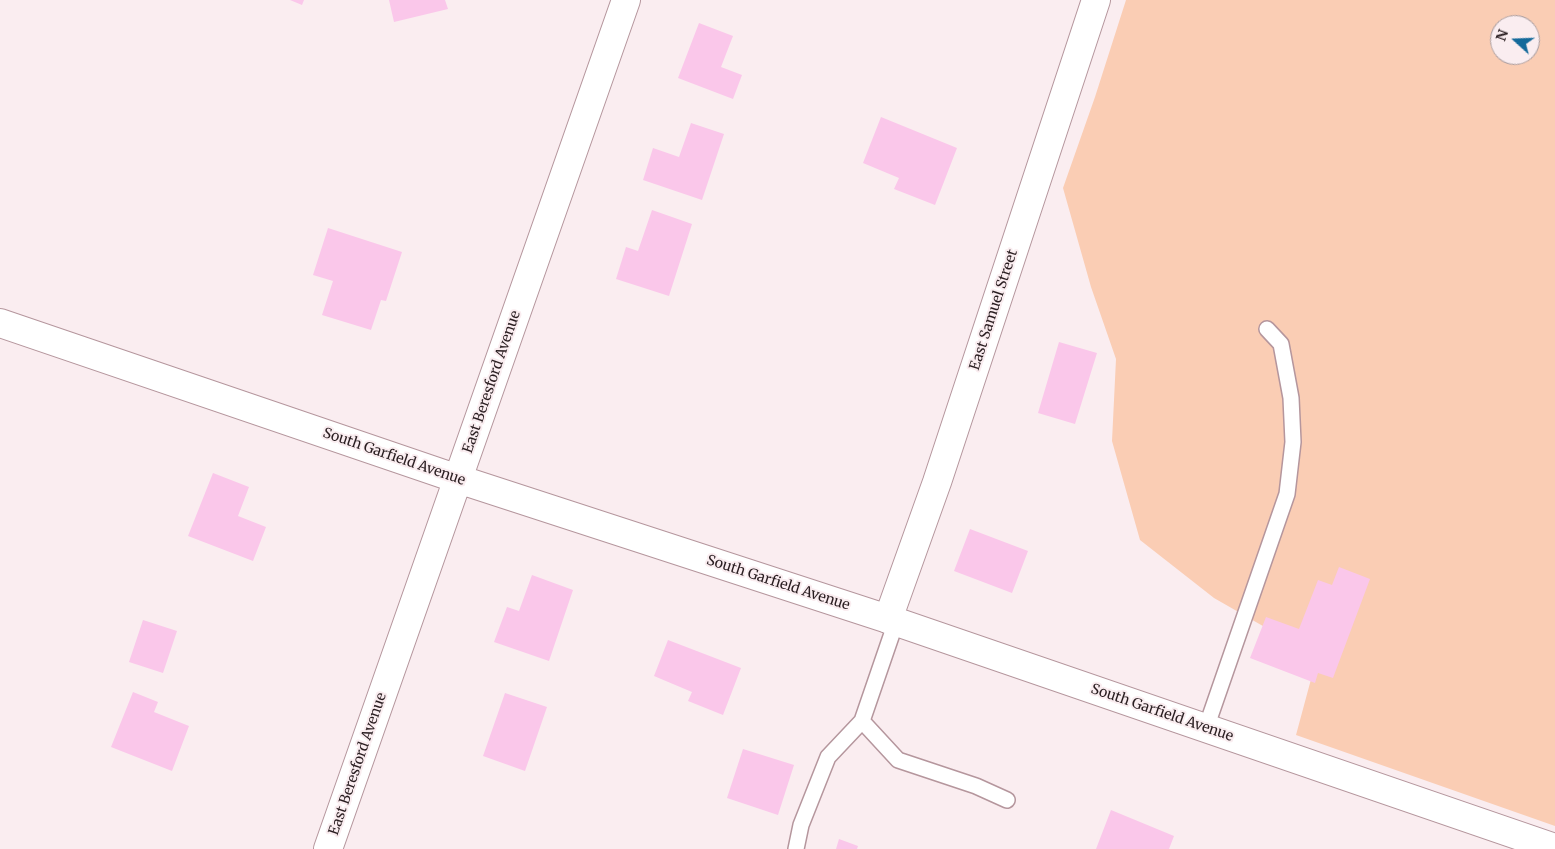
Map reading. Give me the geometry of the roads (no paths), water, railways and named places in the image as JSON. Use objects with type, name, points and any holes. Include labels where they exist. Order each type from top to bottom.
[{"type":"street","name":"East Beresford Avenue","points":[[328,849],[626,0]]},
{"type":"street","name":"East Samuel Street","points":[[892,620],[1096,0]]},
{"type":"street","name":"South Garfield Avenue","points":[[0,323],[458,479],[892,620],[1555,848]]},
{"type":"lane","points":[[1206,728],[1287,494],[1293,442],[1291,398],[1281,344],[1267,329]]},
{"type":"lane","points":[[796,849],[801,825],[828,757],[862,721],[892,620]]},
{"type":"lane","points":[[862,721],[898,760],[976,786],[1007,800]]}]
